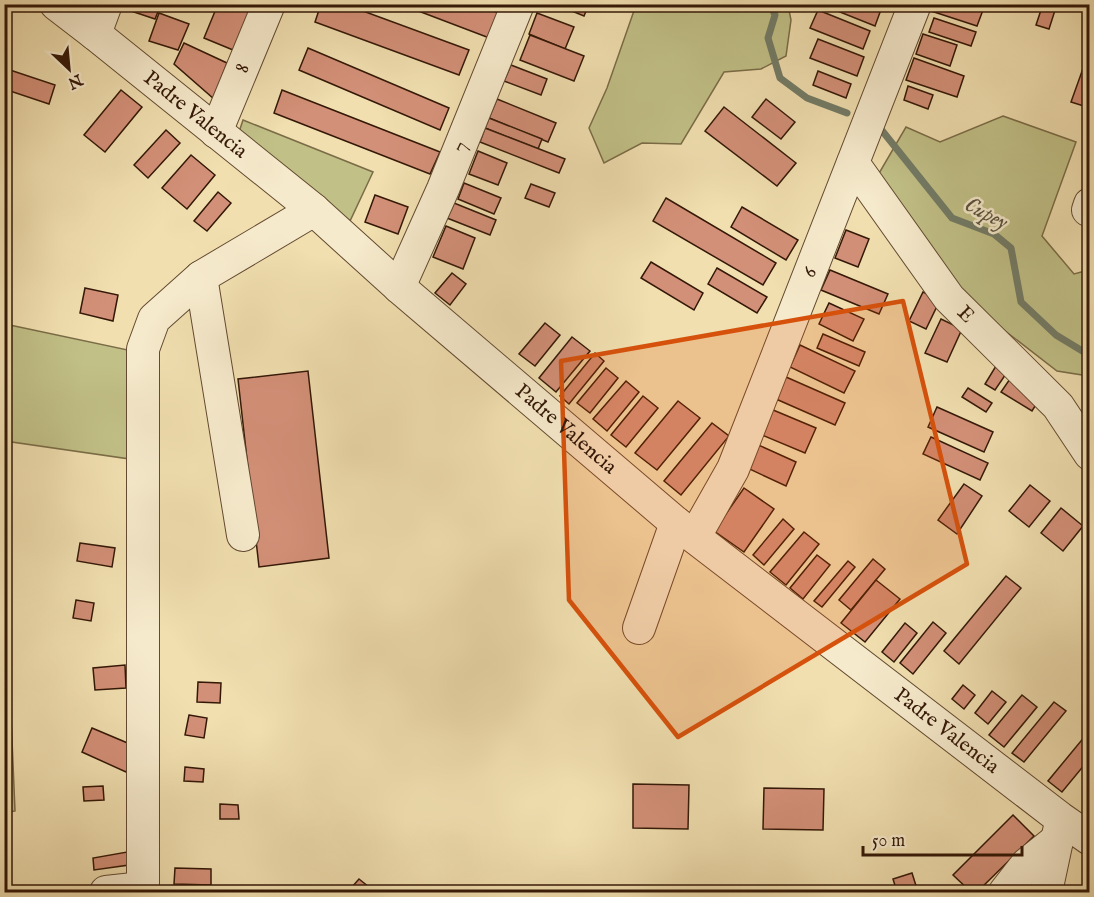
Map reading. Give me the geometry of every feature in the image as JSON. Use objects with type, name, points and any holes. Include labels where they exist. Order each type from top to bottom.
[{"type":"street","name":"Padre Valencia","points":[[56,4],[314,210],[399,287],[686,530],[1059,829],[1089,839]]},
{"type":"street","points":[[95,33],[106,4]]},
{"type":"street","name":"8","points":[[216,132],[269,4]]},
{"type":"street","name":"7","points":[[399,287],[443,189],[518,4]]},
{"type":"street","name":"6","points":[[639,628],[686,530],[733,469],[915,4]]},
{"type":"street","name":"E","points":[[853,164],[949,298],[1058,406],[1089,454]]},
{"type":"street","points":[[106,892],[143,890],[143,349],[154,319],[201,277],[314,210]]},
{"type":"street","points":[[201,277],[243,535]]},
{"type":"street","points":[[1005,892],[1059,829]]},
{"type":"street","points":[[1046,892],[1059,829]]},
{"type":"highlighted area","points":[[903,301],[967,564],[678,737],[569,600],[561,361]]},
{"type":"shaded area","points":[[636,5],[788,5],[791,20],[786,56],[761,69],[724,72],[681,144],[642,143],[604,163],[589,128],[607,88]]},
{"type":"shaded area","points":[[1003,116],[1076,142],[1042,236],[1074,274],[1089,270],[1089,376],[1057,371],[969,303],[878,175],[906,127],[940,142]]},
{"type":"shaded area","points":[[243,120],[373,172],[350,221],[238,135]]},
{"type":"shaded area","points":[[5,324],[128,350],[137,460],[5,441]]},
{"type":"shaded area","points":[[5,574],[15,811],[4,813]]},
{"type":"building","points":[[123,4],[161,4],[155,19],[122,8]]},
{"type":"building","points":[[218,4],[239,4],[251,9],[233,50],[204,38]]},
{"type":"building","points":[[321,4],[344,4],[469,50],[459,75],[315,22]]},
{"type":"building","points":[[400,4],[477,4],[501,14],[492,39]]},
{"type":"building","points":[[555,4],[589,4],[584,16]]},
{"type":"building","points":[[820,4],[883,4],[875,26]]},
{"type":"building","points":[[933,4],[968,4],[983,10],[977,26],[931,11]]},
{"type":"building","points":[[1043,4],[1057,4],[1049,29],[1036,25]]},
{"type":"building","points":[[818,10],[870,31],[863,49],[810,28]]},
{"type":"building","points":[[159,13],[189,24],[178,50],[149,41]]},
{"type":"building","points":[[537,13],[574,27],[565,49],[529,34]]},
{"type":"building","points":[[934,18],[976,32],[971,46],[929,32]]},
{"type":"building","points":[[923,34],[957,45],[950,66],[916,54]]},
{"type":"building","points":[[530,35],[584,56],[574,81],[520,60]]},
{"type":"building","points":[[818,39],[864,57],[857,76],[810,58]]},
{"type":"building","points":[[184,43],[227,63],[214,99],[174,64]]},
{"type":"building","points":[[308,48],[449,108],[440,130],[299,70]]},
{"type":"building","points":[[1090,49],[1090,108],[1071,102]]},
{"type":"building","points":[[914,58],[964,76],[957,97],[906,80]]},
{"type":"building","points":[[511,65],[547,79],[541,95],[504,81]]},
{"type":"building","points":[[4,68],[55,85],[49,104],[4,89]]},
{"type":"building","points":[[818,71],[851,84],[846,98],[813,85]]},
{"type":"building","points":[[908,86],[933,95],[928,109],[904,100]]},
{"type":"building","points":[[121,90],[142,107],[105,152],[84,135]]},
{"type":"building","points":[[282,90],[440,152],[430,174],[274,113]]},
{"type":"building","points":[[497,99],[556,123],[548,142],[489,118]]},
{"type":"building","points":[[766,99],[795,122],[781,139],[752,117]]},
{"type":"building","points":[[724,107],[796,163],[777,186],[705,131]]},
{"type":"building","points":[[489,118],[542,139],[538,149],[485,128]]},
{"type":"building","points":[[485,128],[565,159],[559,173],[480,142]]},
{"type":"building","points":[[166,130],[180,143],[148,178],[134,165]]},
{"type":"building","points":[[478,151],[507,163],[498,185],[469,174]]},
{"type":"building","points":[[191,155],[215,175],[187,209],[162,188]]},
{"type":"building","points":[[464,183],[501,198],[494,214],[458,199]]},
{"type":"building","points":[[531,184],[555,193],[549,207],[525,198]]},
{"type":"building","points":[[218,192],[231,203],[207,231],[194,221]]},
{"type":"building","points":[[375,195],[408,207],[398,234],[365,222]]},
{"type":"building","points":[[666,198],[776,263],[763,285],[653,221]]},
{"type":"building","points":[[454,203],[496,220],[490,235],[447,218]]},
{"type":"building","points":[[742,207],[798,240],[786,260],[731,227]]},
{"type":"building","points":[[446,226],[475,238],[463,269],[433,257]]},
{"type":"building","points":[[846,230],[869,239],[858,267],[835,258]]},
{"type":"building","points":[[651,262],[703,293],[694,310],[641,278]]},
{"type":"building","points":[[717,268],[767,297],[757,313],[708,284]]},
{"type":"building","points":[[830,270],[888,294],[879,314],[821,290]]},
{"type":"building","points":[[452,273],[466,284],[450,305],[435,293]]},
{"type":"building","points":[[85,288],[118,295],[113,321],[80,313]]},
{"type":"building","points":[[923,292],[940,300],[926,329],[909,321]]},
{"type":"building","points":[[829,303],[864,319],[853,341],[819,324]]},
{"type":"building","points":[[941,319],[962,329],[947,362],[925,353]]},
{"type":"building","points":[[545,323],[560,335],[535,366],[519,354]]},
{"type":"building","points":[[823,334],[865,352],[859,366],[817,348]]},
{"type":"building","points":[[572,337],[590,351],[556,392],[539,378]]},
{"type":"building","points":[[800,345],[855,371],[844,393],[790,367]]},
{"type":"building","points":[[595,353],[604,361],[569,404],[560,396]]},
{"type":"building","points":[[999,361],[1010,368],[995,390],[985,384]]},
{"type":"building","points":[[606,368],[618,378],[590,413],[577,403]]},
{"type":"building","points":[[308,371],[329,558],[259,567],[238,379]]},
{"type":"building","points":[[1012,376],[1042,395],[1032,411],[1001,392]]},
{"type":"building","points":[[786,377],[845,403],[835,425],[776,399]]},
{"type":"building","points":[[626,381],[639,392],[607,431],[593,419]]},
{"type":"building","points":[[968,388],[992,403],[986,412],[962,397]]},
{"type":"building","points":[[643,396],[658,408],[626,447],[611,435]]},
{"type":"building","points":[[678,401],[700,418],[657,470],[635,453]]},
{"type":"building","points":[[766,407],[816,428],[805,453],[755,432]]},
{"type":"building","points":[[937,407],[993,432],[984,452],[928,427]]},
{"type":"building","points":[[712,423],[729,436],[681,495],[664,481]]},
{"type":"building","points":[[931,437],[988,463],[980,480],[923,454]]},
{"type":"building","points":[[754,443],[796,462],[786,486],[743,466]]},
{"type":"building","points":[[964,484],[982,496],[957,534],[938,520]]},
{"type":"building","points":[[1030,485],[1050,501],[1029,527],[1009,511]]},
{"type":"building","points":[[744,488],[774,509],[744,552],[714,531]]},
{"type":"building","points":[[1061,508],[1083,526],[1063,551],[1041,533]]},
{"type":"building","points":[[783,519],[794,529],[764,565],[753,555]]},
{"type":"building","points":[[804,532],[819,544],[786,585],[770,572]]},
{"type":"building","points":[[80,543],[115,548],[112,567],[77,561]]},
{"type":"building","points":[[817,555],[830,565],[803,599],[790,588]]},
{"type":"building","points":[[873,559],[885,569],[851,610],[839,600]]},
{"type":"building","points":[[848,561],[855,567],[822,607],[814,601]]},
{"type":"building","points":[[1006,576],[1021,588],[959,664],[944,651]]},
{"type":"building","points":[[876,580],[900,599],[865,642],[841,623]]},
{"type":"building","points":[[76,600],[94,603],[91,621],[73,618]]},
{"type":"building","points":[[933,622],[946,633],[913,674],[900,663]]},
{"type":"building","points":[[905,623],[917,633],[894,662],[882,652]]},
{"type":"building","points":[[125,665],[126,688],[95,690],[93,668]]},
{"type":"building","points":[[198,682],[221,683],[220,703],[197,702]]},
{"type":"building","points":[[963,685],[975,695],[964,709],[952,699]]},
{"type":"building","points":[[992,691],[1006,702],[988,724],[975,713]]},
{"type":"building","points":[[1022,695],[1037,707],[1004,747],[989,735]]},
{"type":"building","points":[[1054,702],[1066,711],[1024,762],[1012,753]]},
{"type":"building","points":[[189,715],[207,718],[204,738],[185,735]]},
{"type":"building","points":[[92,728],[137,747],[126,772],[82,752]]},
{"type":"building","points":[[1090,730],[1090,758],[1062,792],[1048,781]]},
{"type":"building","points":[[185,767],[204,769],[203,782],[184,781]]},
{"type":"building","points":[[633,784],[689,785],[688,829],[633,828]]},
{"type":"building","points":[[103,786],[104,800],[84,801],[83,787]]},
{"type":"building","points":[[764,788],[824,789],[823,830],[763,829]]},
{"type":"building","points":[[220,804],[238,805],[239,819],[220,819]]},
{"type":"building","points":[[1013,815],[1034,836],[977,892],[971,892],[953,875]]},
{"type":"building","points":[[127,852],[129,865],[94,870],[93,858]]},
{"type":"building","points":[[175,868],[211,869],[211,885],[174,884]]},
{"type":"building","points":[[4,869],[8,869],[11,890],[4,890]]},
{"type":"building","points":[[912,873],[918,892],[897,892],[893,879]]},
{"type":"building","points":[[359,879],[369,887],[364,892],[358,892],[352,887]]},
{"type":"waterway","name":"Cupey","points":[[770,4],[775,15],[768,38],[780,78],[807,98],[847,113]]},
{"type":"waterway","name":"Cupey","points":[[880,128],[952,218],[994,234],[1011,248],[1021,302],[1056,335],[1084,352],[1090,353]]}]
